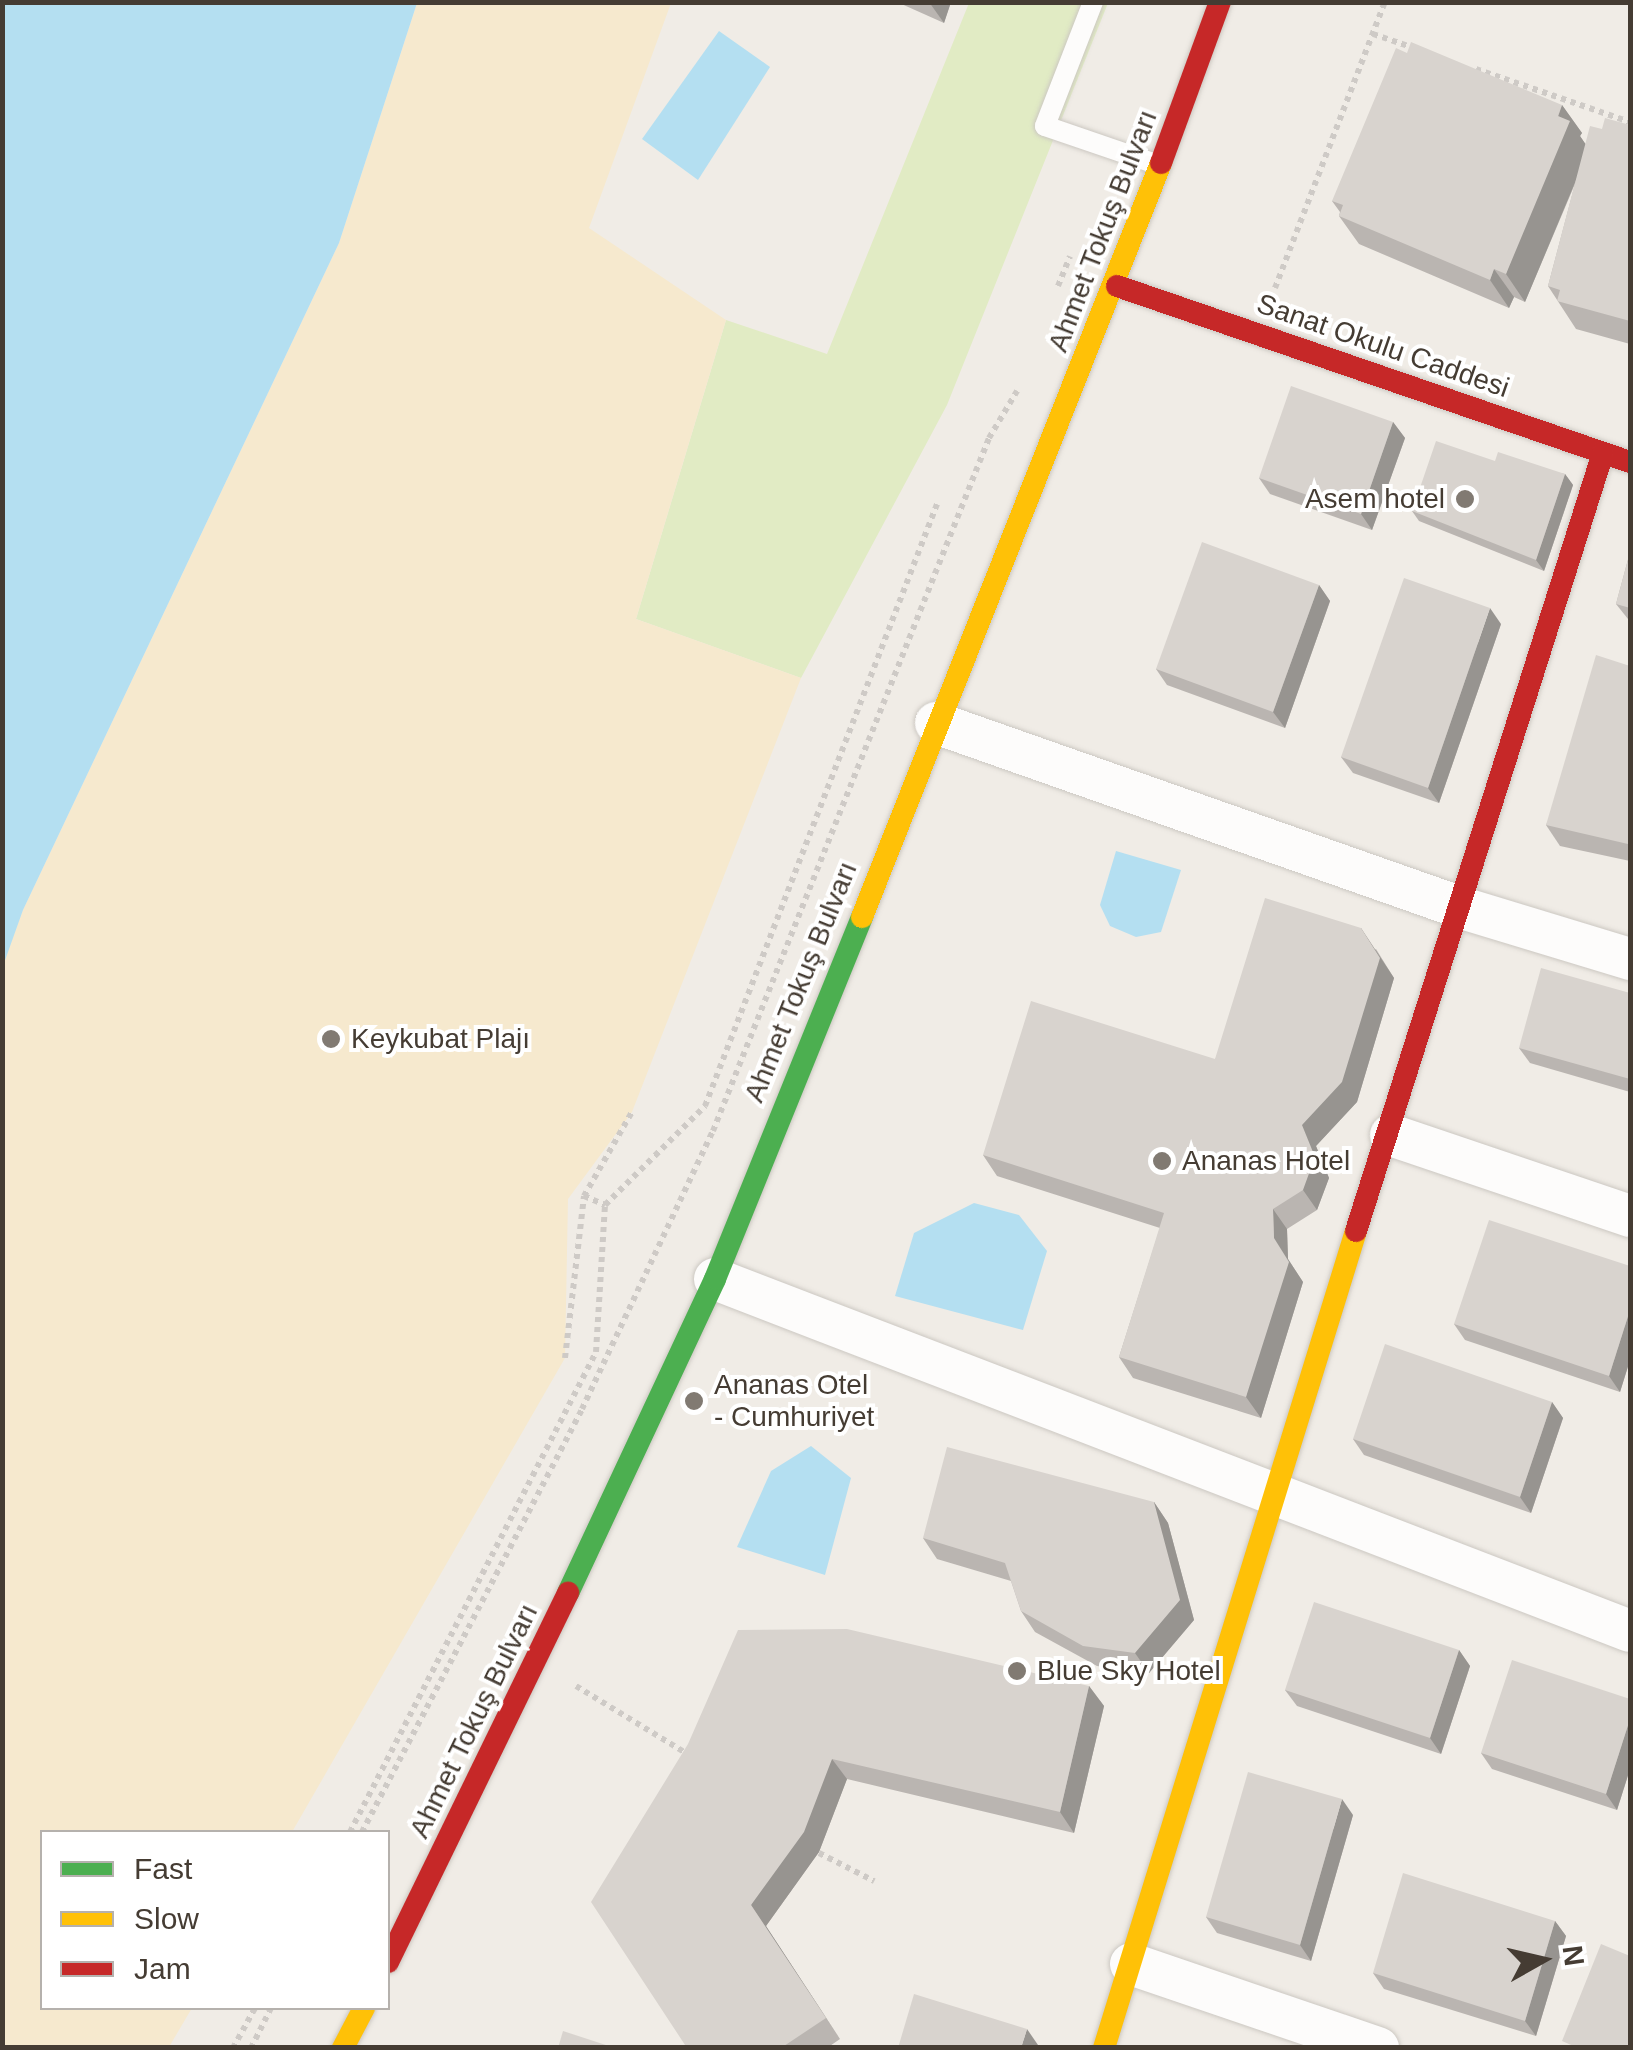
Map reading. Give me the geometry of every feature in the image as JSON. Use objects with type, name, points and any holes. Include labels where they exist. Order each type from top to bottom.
[{"type":"street","name":"Ahmet Tokuş Bulvarı","points":[[390,1958],[536,1662],[715,1279],[936,723],[1117,286],[1220,2]]},
{"type":"street","name":"Sanat Okulu Caddesi","points":[[1117,286],[1630,462]]},
{"type":"street","points":[[1104,2048],[1272,1494],[1391,1135],[1604,453]]},
{"type":"street","points":[[936,723],[1462,908],[1630,958]]},
{"type":"street","points":[[1391,1135],[1630,1216]]},
{"type":"street","points":[[715,1279],[1630,1631]]},
{"type":"street","points":[[1131,1964],[1378,2048]]},
{"type":"street","points":[[343,2048],[363,2010]]},
{"type":"lane","points":[[1093,2],[1045,126],[1160,165]]},
{"type":"path","points":[[1267,308],[1384,2]]},
{"type":"path","points":[[1372,34],[1428,52]]},
{"type":"path","points":[[1465,65],[1630,122]]},
{"type":"path","points":[[1054,296],[1076,241]]},
{"type":"path","points":[[363,1830],[582,1410],[713,1131],[988,438],[1018,388]]},
{"type":"path","points":[[351,1830],[596,1352],[605,1205],[705,1106],[937,504]]},
{"type":"path","points":[[565,1358],[584,1196],[632,1112]]},
{"type":"path","points":[[584,1196],[605,1205]]},
{"type":"path","points":[[536,1662],[702,1764]]},
{"type":"path","points":[[818,1852],[874,1881]]},
{"type":"path","points":[[233,2048],[254,2010]]},
{"type":"path","points":[[250,2048],[270,2010]]},
{"type":"green space","points":[[969,3],[1108,3],[947,405],[801,678],[636,619],[726,320],[827,354]]},
{"type":"sand","name":"Keykubat Plajı","points":[[417,3],[671,3],[589,228],[726,320],[636,619],[801,678],[632,1112],[568,1199],[565,1358],[293,1830],[40,1830],[40,2010],[191,2010],[169,2047],[3,2047],[2,966],[23,910],[339,243]]},
{"type":"water","points":[[3,2],[417,3],[339,243],[23,910],[3,966]]},
{"type":"water","points":[[719,31],[770,67],[698,180],[642,139]]},
{"type":"water","points":[[1116,851],[1181,870],[1161,932],[1136,937],[1110,926],[1100,905]]},
{"type":"water","points":[[974,1203],[1019,1215],[1047,1251],[1023,1330],[895,1296],[914,1233]]},
{"type":"water","points":[[811,1446],[851,1478],[825,1575],[737,1547],[771,1471]]},
{"type":"building","points":[[1411,42],[1562,105],[1558,116],[1570,121],[1506,274],[1494,269],[1490,280],[1339,216],[1343,205],[1332,201],[1396,48],[1407,53]]},
{"type":"building","points":[[1605,118],[1630,125],[1630,321],[1557,301],[1560,290],[1548,286],[1590,126],[1602,129]]},
{"type":"building","points":[[1291,386],[1393,422],[1361,514],[1259,478]]},
{"type":"building","points":[[1436,441],[1495,461],[1498,452],[1565,474],[1536,560],[1412,511]]},
{"type":"building","points":[[1202,542],[1319,585],[1273,712],[1156,669]]},
{"type":"building","points":[[1630,552],[1630,608],[1616,604]]},
{"type":"building","points":[[1404,578],[1490,608],[1428,788],[1341,757]]},
{"type":"building","points":[[1596,655],[1630,666],[1628,844],[1546,825]]},
{"type":"building","name":"Ananas Hotel","points":[[1265,898],[1361,928],[1380,958],[1342,1082],[1302,1125],[1315,1157],[1303,1190],[1273,1209],[1274,1238],[1289,1262],[1246,1397],[1119,1357],[1164,1213],[983,1155],[1031,1001],[1215,1059]]},
{"type":"building","points":[[1541,968],[1630,993],[1630,1079],[1519,1048]]},
{"type":"building","points":[[1489,1220],[1630,1266],[1630,1310],[1609,1376],[1454,1324]]},
{"type":"building","points":[[1385,1344],[1552,1402],[1520,1497],[1353,1439]]},
{"type":"building","points":[[947,1447],[1154,1502],[1180,1600],[1135,1653],[1083,1646],[1021,1611],[1005,1563],[923,1538]]},
{"type":"building","points":[[1314,1602],[1459,1650],[1430,1738],[1285,1690]]},
{"type":"building","points":[[847,1629],[1089,1686],[1060,1812],[832,1759],[804,1832],[751,1905],[826,2018],[781,2048],[687,2048],[591,1902],[688,1744],[738,1630]]},
{"type":"building","points":[[1512,1660],[1630,1699],[1630,1719],[1606,1794],[1481,1753]]},
{"type":"building","points":[[1248,1772],[1342,1799],[1300,1945],[1206,1917]]},
{"type":"building","points":[[1403,1873],[1555,1921],[1525,2021],[1373,1973]]},
{"type":"building","points":[[1601,1944],[1630,1956],[1630,2048],[1578,2048],[1562,2041]]},
{"type":"building","points":[[914,1994],[1027,2029],[1021,2048],[898,2048]]},
{"type":"building","points":[[563,2031],[615,2048],[558,2048]]},
{"type":"traffic: fast","points":[[568,1593],[715,1279],[862,917]]},
{"type":"traffic: slow","points":[[862,917],[1161,163]]},
{"type":"traffic: slow","points":[[1104,2048],[1356,1231]]},
{"type":"traffic: slow","points":[[343,2048],[363,2010]]},
{"type":"traffic: jam","points":[[1161,163],[1220,2]]},
{"type":"traffic: jam","points":[[1117,286],[1630,462]]},
{"type":"traffic: jam","points":[[1356,1231],[1603,453]]},
{"type":"traffic: jam","points":[[390,1958],[568,1593]]},
{"type":"place","name":"Asem hotel","points":[[1465,499]]},
{"type":"place","name":"Keykubat Plajı","points":[[331,1039]]},
{"type":"place","name":"Ananas Hotel","points":[[1162,1161]]},
{"type":"place","name":"Ananas Otel - Cumhuriyet","points":[[694,1401]]},
{"type":"place","name":"Blue Sky Hotel","points":[[1017,1671]]}]
